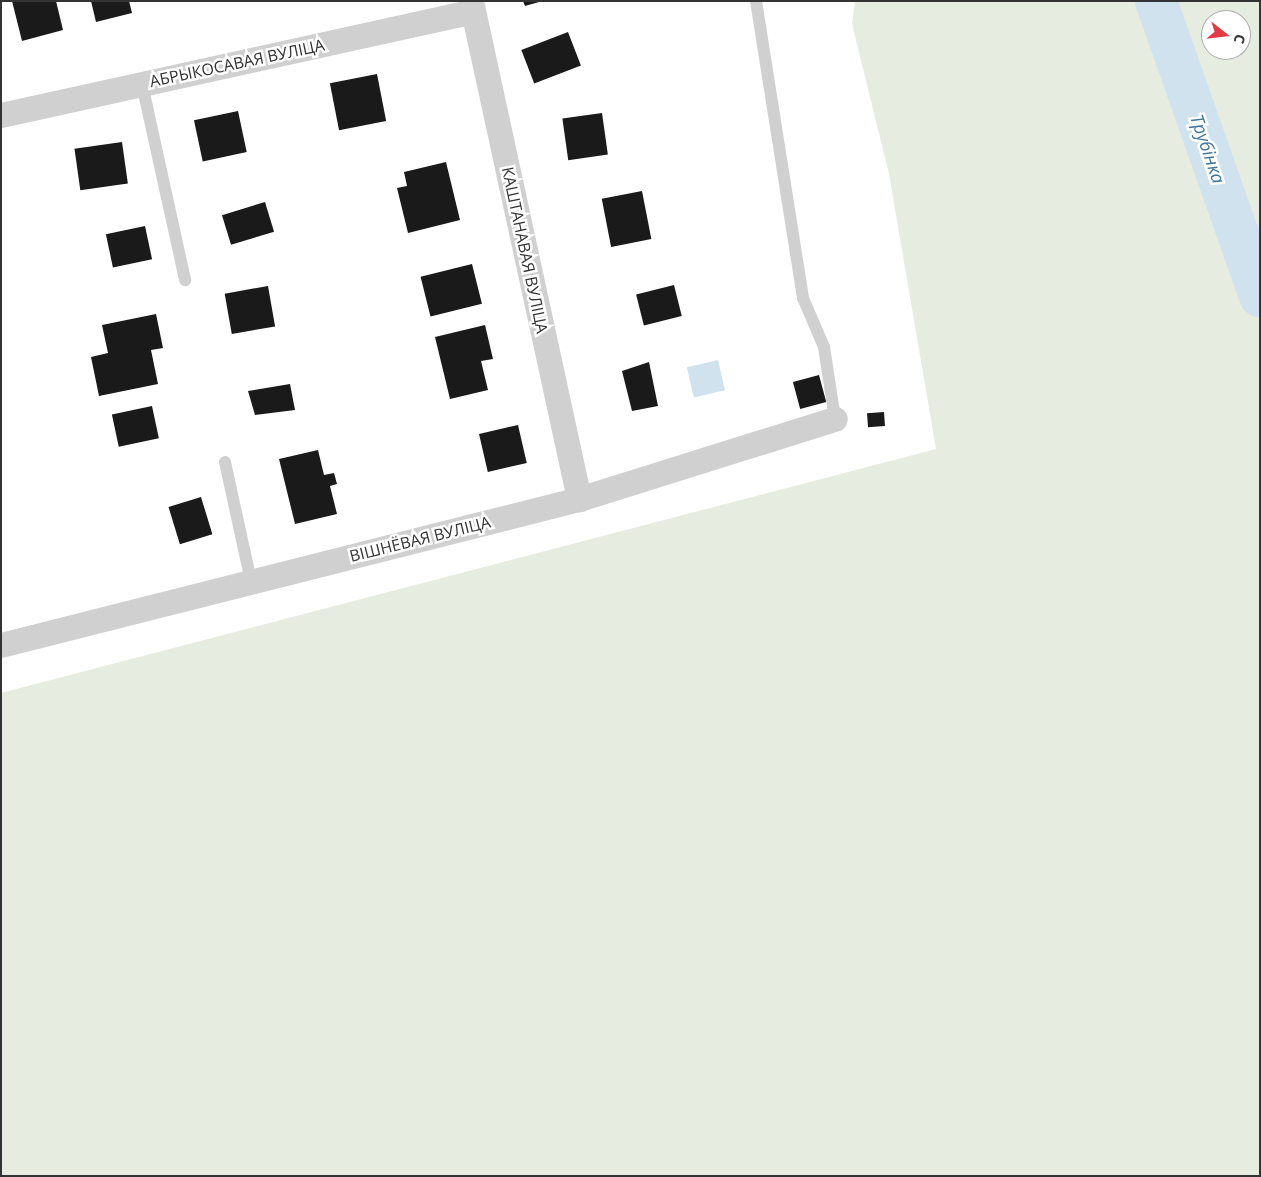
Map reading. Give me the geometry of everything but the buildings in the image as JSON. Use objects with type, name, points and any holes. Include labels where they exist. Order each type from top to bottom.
[{"type":"street","name":"АБРЫКОСАВАЯ ВУЛІЦА","points":[[1,115],[142,84],[472,6]]},
{"type":"street","name":"КАШТАНАВАЯ ВУЛІЦА","points":[[472,6],[579,499]]},
{"type":"street","name":"ВІШНЁВАЯ ВУЛІЦА","points":[[1,645],[579,499],[835,419]]},
{"type":"lane","points":[[756,1],[803,298],[824,347],[835,419]]},
{"type":"lane","points":[[142,84],[185,280]]},
{"type":"lane","points":[[225,462],[251,581]]},
{"type":"shaded area","points":[[855,1],[1260,1],[1260,1176],[1,1176],[1,693],[936,449],[889,174],[852,24]]},
{"type":"water","points":[[718,360],[725,390],[694,397],[687,367]]},
{"type":"waterway","name":"Трубінка","points":[[1156,1],[1260,296]]}]
